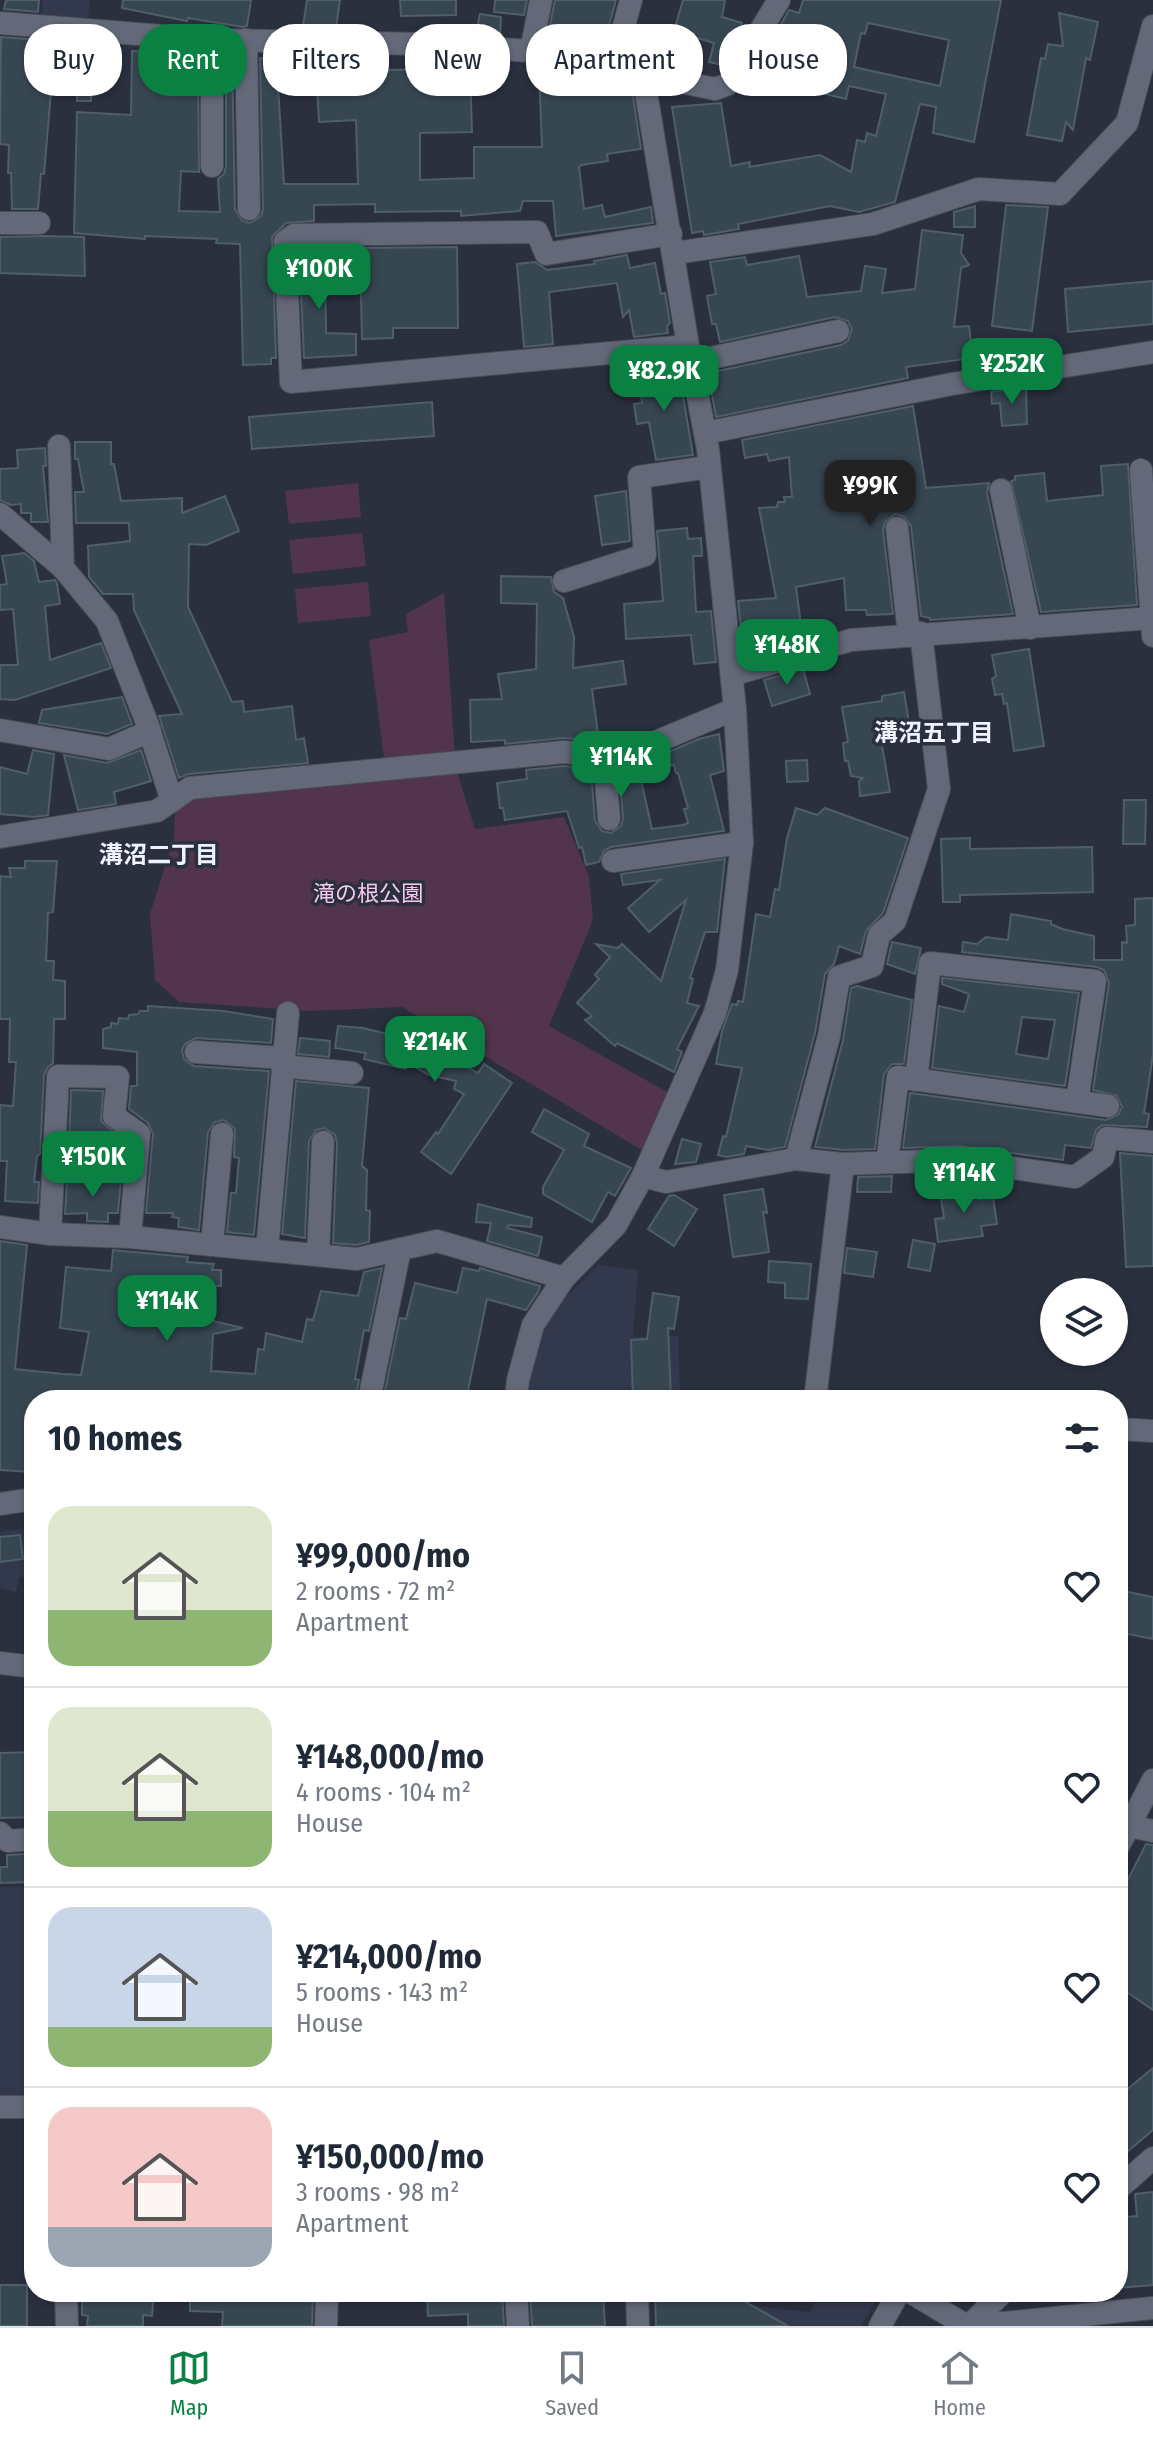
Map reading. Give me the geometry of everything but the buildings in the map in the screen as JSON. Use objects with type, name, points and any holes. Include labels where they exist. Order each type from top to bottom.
[{"type":"street","points":[[536,24],[541,0]]},
{"type":"street","points":[[624,24],[631,0]]},
{"type":"street","points":[[703,87],[715,89],[728,84],[779,0]]},
{"type":"street","points":[[0,23],[138,34]]},
{"type":"street","points":[[838,331],[690,354],[291,382],[285,242],[294,235],[537,232],[546,254],[873,224],[979,189],[1060,194],[1127,123],[1153,26]]},
{"type":"street","points":[[247,40],[424,44],[526,51]]},
{"type":"street","points":[[212,96],[212,166]]},
{"type":"street","points":[[247,96],[249,209]]},
{"type":"street","points":[[517,1390],[533,1325],[564,1278],[616,1225],[643,1176],[715,1013],[727,970],[742,843],[732,675],[705,433],[647,96]]},
{"type":"street","points":[[0,223],[39,223]]},
{"type":"street","points":[[705,433],[952,384],[1153,352]]},
{"type":"street","points":[[59,446],[63,568]]},
{"type":"street","points":[[564,581],[645,555],[639,477],[709,467]]},
{"type":"street","points":[[1141,470],[1153,636]]},
{"type":"street","points":[[1001,490],[1030,628]]},
{"type":"street","points":[[0,514],[63,568],[107,621],[150,731],[172,801]]},
{"type":"street","points":[[796,1159],[829,1036],[839,977],[872,966],[879,935],[895,921],[939,789],[897,528]]},
{"type":"street","points":[[732,675],[851,640],[1153,618]]},
{"type":"street","points":[[0,837],[157,811],[190,788],[564,752],[604,756],[646,746],[735,709]]},
{"type":"street","points":[[0,730],[109,749],[150,731]]},
{"type":"street","points":[[604,756],[609,819]]},
{"type":"street","points":[[613,861],[742,843]]},
{"type":"street","points":[[916,1080],[930,963],[1095,981],[1077,1102]]},
{"type":"street","points":[[267,1250],[288,1013]]},
{"type":"street","points":[[196,1052],[352,1073]]},
{"type":"street","points":[[50,1234],[58,1076],[118,1077],[114,1116],[139,1134],[130,1237]]},
{"type":"street","points":[[887,1162],[898,1077],[1108,1106]]},
{"type":"street","points":[[212,1245],[222,1134]]},
{"type":"street","points":[[643,1176],[666,1182],[796,1159],[843,1164],[957,1160],[1075,1177],[1103,1157],[1107,1138],[1153,1142]]},
{"type":"street","points":[[318,1255],[323,1142]]},
{"type":"street","points":[[816,1390],[843,1164]]},
{"type":"street","points":[[0,1227],[50,1234],[130,1237],[357,1259],[437,1241],[564,1278]]},
{"type":"street","points":[[371,1390],[400,1249]]},
{"type":"street","points":[[1128,1430],[1153,1431]]},
{"type":"street","points":[[0,1504],[24,1500]]},
{"type":"street","points":[[0,1663],[24,1666]]},
{"type":"street","points":[[1128,1830],[1153,1780]]},
{"type":"street","points":[[1130,1826],[1153,1831]]},
{"type":"street","points":[[0,1833],[8,1841],[24,1840]]},
{"type":"street","points":[[0,2107],[24,2107]]},
{"type":"street","points":[[1128,2180],[1152,2160]]},
{"type":"street","points":[[66,2302],[67,2326]]},
{"type":"street","points":[[326,2326],[327,2302]]},
{"type":"street","points":[[517,2302],[518,2326]]},
{"type":"street","points":[[637,2302],[638,2326]]},
{"type":"street","points":[[880,2326],[893,2302]]},
{"type":"street","points":[[928,2302],[970,2326],[1153,2308]]},
{"type":"street","points":[[970,2326],[993,2302]]},
{"type":"shaded area","points":[[43,0],[90,0],[88,18],[41,16]]},
{"type":"shaded area","points":[[599,1265],[638,1270],[633,1337],[678,1336],[680,1390],[529,1390],[530,1369],[542,1333],[564,1299]]},
{"type":"shaded area","points":[[24,1528],[24,1577],[19,1577],[16,1592],[0,1588],[0,1532]]},
{"type":"shaded area","points":[[0,1887],[24,1887],[24,2100],[0,2099]]},
{"type":"shaded area","points":[[816,2302],[875,2302],[861,2326],[743,2326],[747,2305],[810,2312]]},
{"type":"green space","points":[[358,483],[361,517],[289,524],[285,491]]},
{"type":"green space","points":[[362,533],[366,566],[293,574],[289,540]]},
{"type":"green space","points":[[368,582],[371,616],[298,623],[295,589]]},
{"type":"green space","points":[[444,593],[455,759],[385,766],[369,640],[408,632],[406,614]]},
{"type":"green space","name":"滝の根公園","points":[[456,769],[475,829],[564,817],[589,877],[593,920],[549,1026],[669,1093],[647,1153],[402,1007],[309,1011],[179,1002],[155,980],[150,914],[174,838],[175,805],[189,793]]},
{"type":"district","name":"溝沼五丁目","points":[[934,733]]},
{"type":"district","name":"溝沼二丁目","points":[[159,855]]}]
